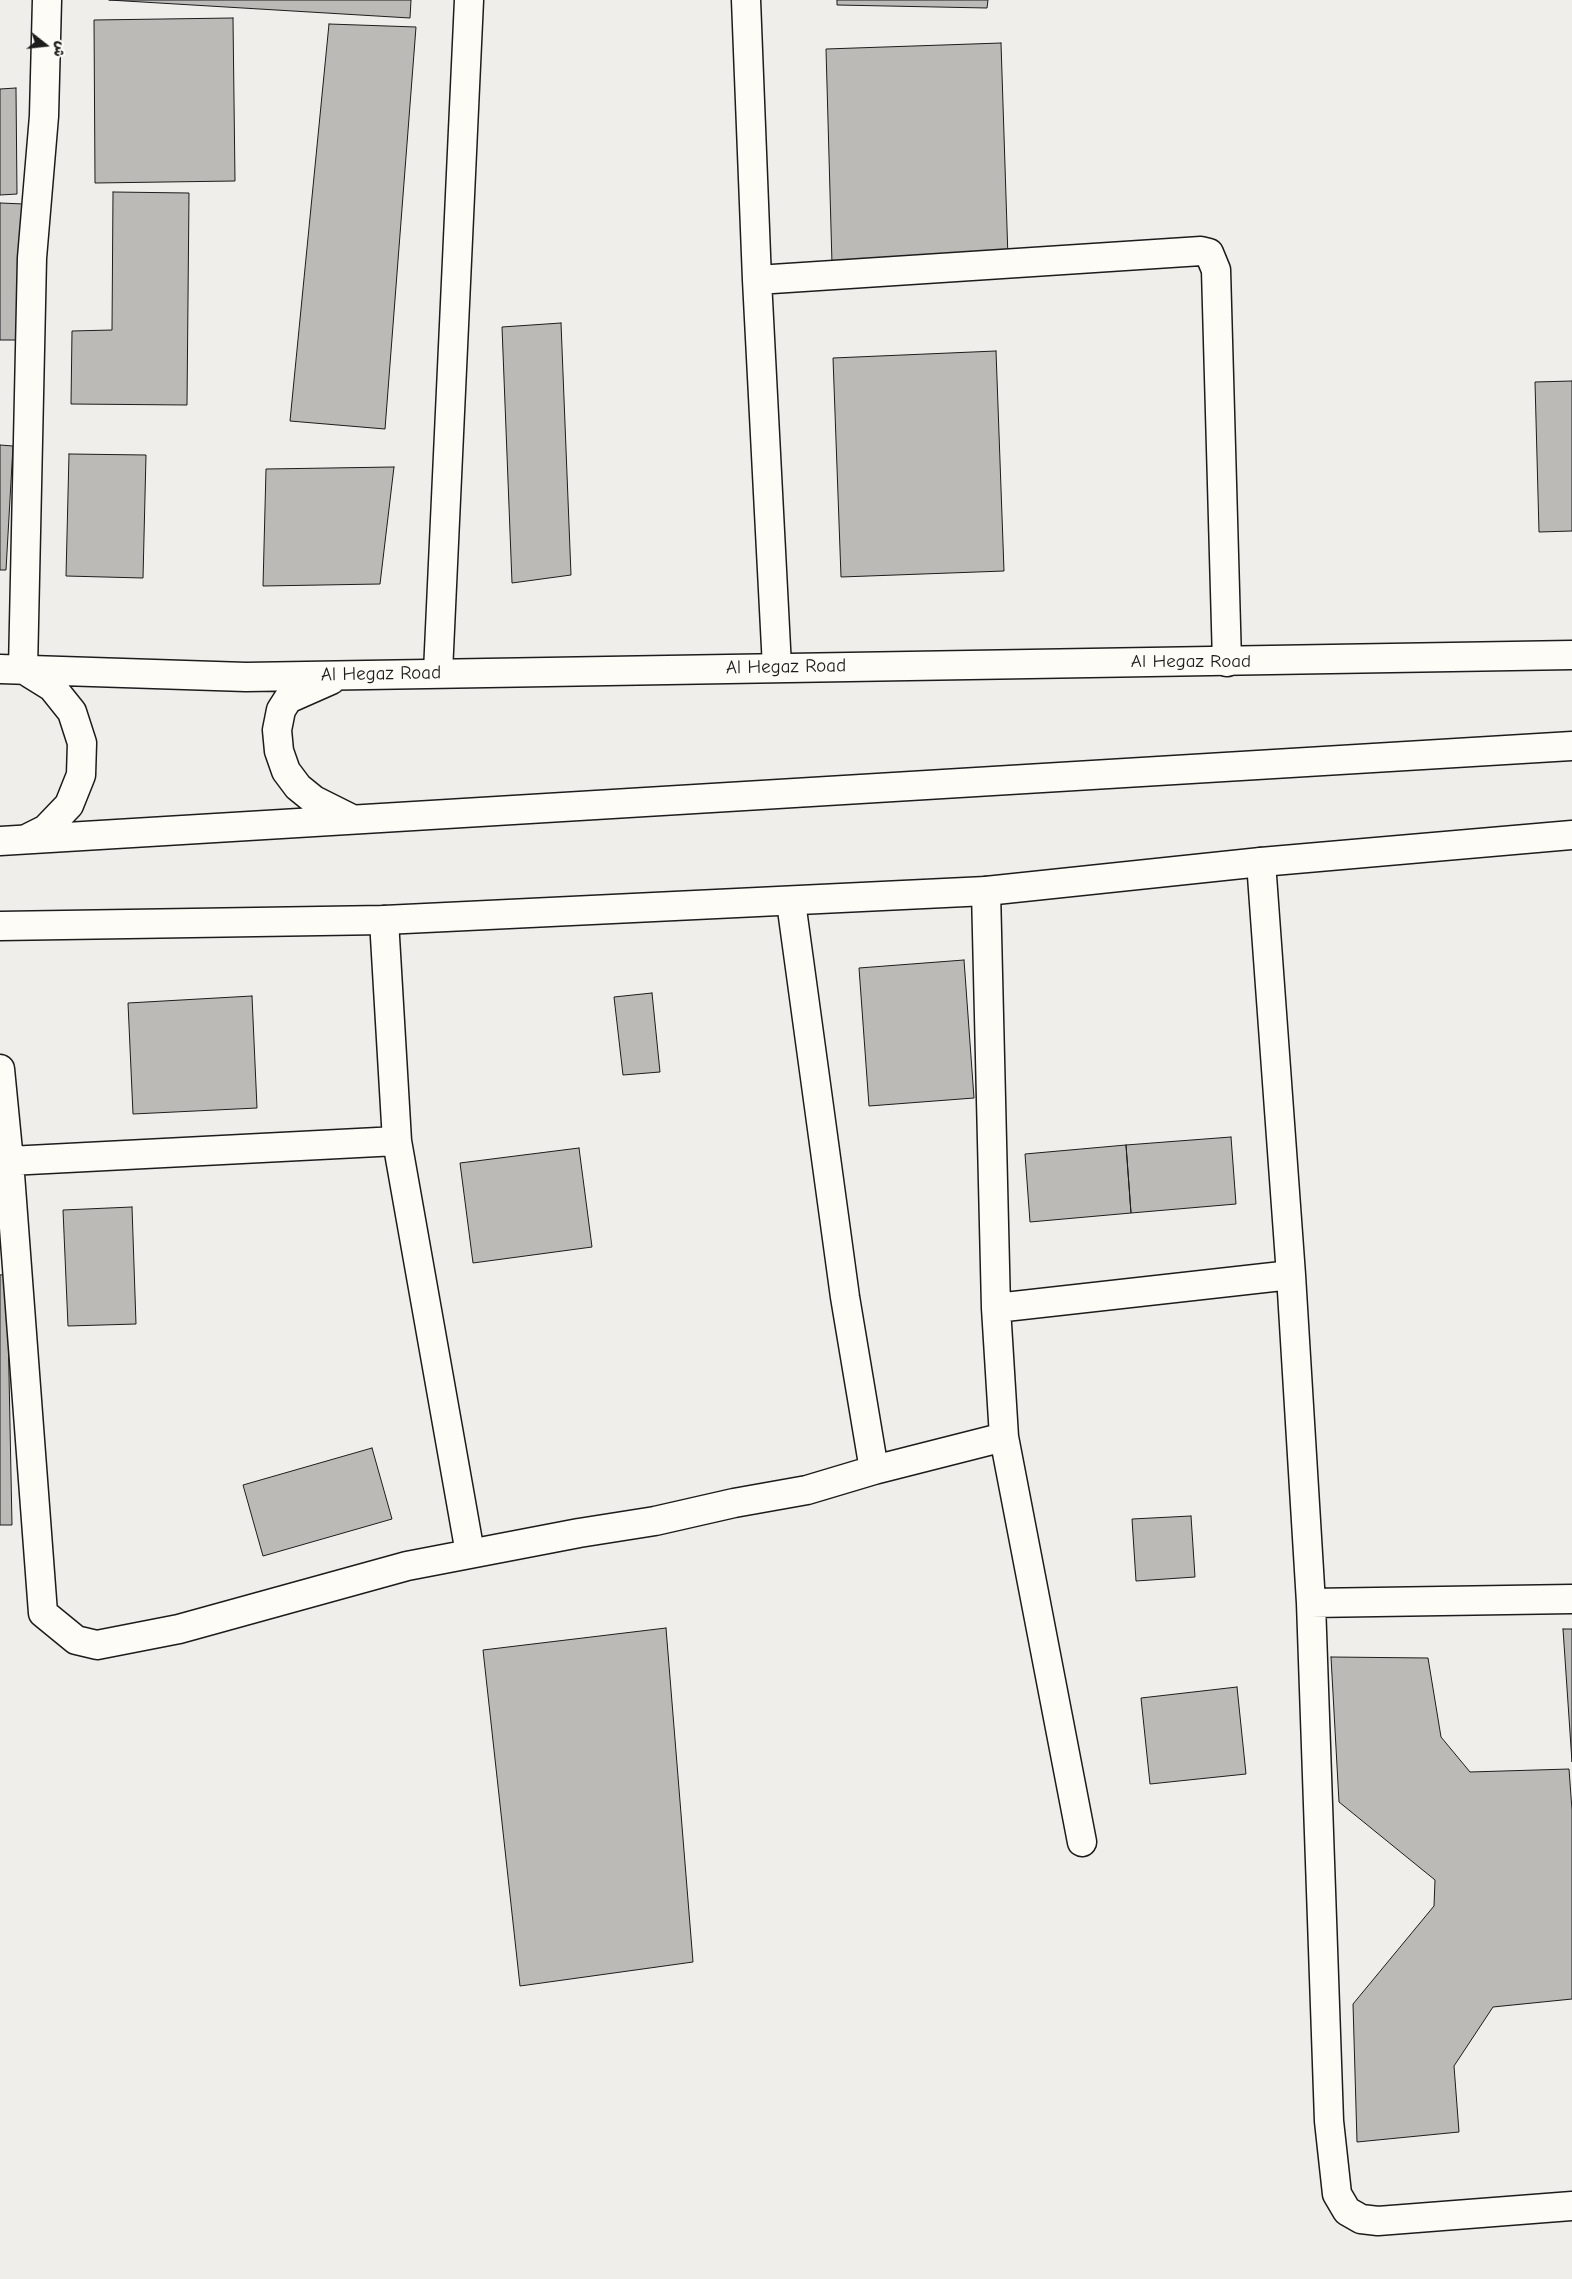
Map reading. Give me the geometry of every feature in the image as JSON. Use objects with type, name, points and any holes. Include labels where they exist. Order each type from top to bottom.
[{"type":"street","points":[[12,840],[46,829],[69,805],[81,775],[82,743],[72,712],[52,686],[12,669],[32,258],[44,116],[47,0]]},
{"type":"street","points":[[438,672],[469,0]]},
{"type":"street","points":[[746,0],[757,280],[777,667]]},
{"type":"street","points":[[757,280],[1191,252],[1210,253],[1216,270],[1227,662]]},
{"type":"street","name":"Al Hegaz Road","points":[[12,669],[246,677],[438,672],[1227,662],[1572,655]]},
{"type":"street","points":[[346,674],[305,690],[288,699],[281,710],[278,730],[279,751],[286,770],[298,787],[314,800],[353,820]]},
{"type":"street","points":[[12,840],[1572,746]]},
{"type":"street","points":[[0,926],[384,920],[791,902],[986,891],[1261,862],[1572,835]]},
{"type":"street","points":[[1261,862],[1291,1275],[1312,1603],[1329,2121],[1337,2194],[1347,2211],[1361,2218],[1378,2221],[1572,2206]]},
{"type":"street","points":[[986,891],[996,1308],[1004,1437],[1082,1842]]},
{"type":"street","points":[[791,902],[845,1297],[874,1470]]},
{"type":"street","points":[[384,920],[398,1140],[470,1554]]},
{"type":"street","points":[[0,1069],[9,1160],[43,1613],[76,1640],[97,1645],[179,1629],[407,1566],[579,1532],[655,1521],[734,1503],[807,1490],[874,1470],[1004,1437]]},
{"type":"street","points":[[9,1160],[398,1140]]},
{"type":"street","points":[[996,1308],[1291,1275]]},
{"type":"street","points":[[1312,1603],[1572,1599]]},
{"type":"building","points":[[109,0],[411,0],[410,18]]},
{"type":"building","points":[[837,0],[988,0],[987,8],[837,5]]},
{"type":"building","points":[[233,18],[235,181],[95,183],[94,20]]},
{"type":"building","points":[[329,24],[416,27],[385,429],[290,421]]},
{"type":"building","points":[[1001,43],[1008,258],[832,264],[826,49]]},
{"type":"building","points":[[16,88],[17,194],[0,195],[0,89]]},
{"type":"building","points":[[113,192],[189,193],[187,405],[71,404],[72,331],[112,330]]},
{"type":"building","points":[[0,203],[24,204],[19,340],[0,340]]},
{"type":"building","points":[[561,323],[571,575],[512,583],[502,327]]},
{"type":"building","points":[[996,351],[1004,571],[841,577],[833,358]]},
{"type":"building","points":[[1572,381],[1572,531],[1539,532],[1535,382]]},
{"type":"building","points":[[0,445],[13,446],[6,570],[0,570]]},
{"type":"building","points":[[69,454],[146,455],[143,578],[66,576]]},
{"type":"building","points":[[394,467],[380,584],[263,586],[266,469]]},
{"type":"building","points":[[964,960],[974,1098],[869,1106],[859,968]]},
{"type":"building","points":[[652,993],[660,1072],[623,1075],[614,997]]},
{"type":"building","points":[[252,996],[257,1108],[133,1114],[128,1003]]},
{"type":"building","points":[[1231,1137],[1236,1204],[1131,1213],[1126,1145]]},
{"type":"building","points":[[1126,1145],[1131,1213],[1030,1222],[1025,1154]]},
{"type":"building","points":[[579,1148],[592,1247],[473,1263],[460,1163]]},
{"type":"building","points":[[132,1207],[136,1324],[68,1326],[63,1210]]},
{"type":"building","points":[[7,1274],[12,1525],[0,1525],[0,1275]]},
{"type":"building","points":[[372,1448],[392,1519],[263,1556],[243,1485]]},
{"type":"building","points":[[1191,1516],[1195,1577],[1136,1581],[1132,1519]]},
{"type":"building","points":[[666,1628],[693,1962],[520,1986],[483,1650]]},
{"type":"building","points":[[1563,1629],[1572,1629],[1572,1762]]},
{"type":"building","points":[[1331,1657],[1428,1658],[1441,1737],[1470,1772],[1569,1769],[1572,1810],[1572,1999],[1493,2007],[1454,2066],[1459,2132],[1357,2142],[1353,2004],[1434,1906],[1435,1880],[1339,1802]]},
{"type":"building","points":[[1237,1687],[1246,1774],[1150,1784],[1141,1698]]}]
